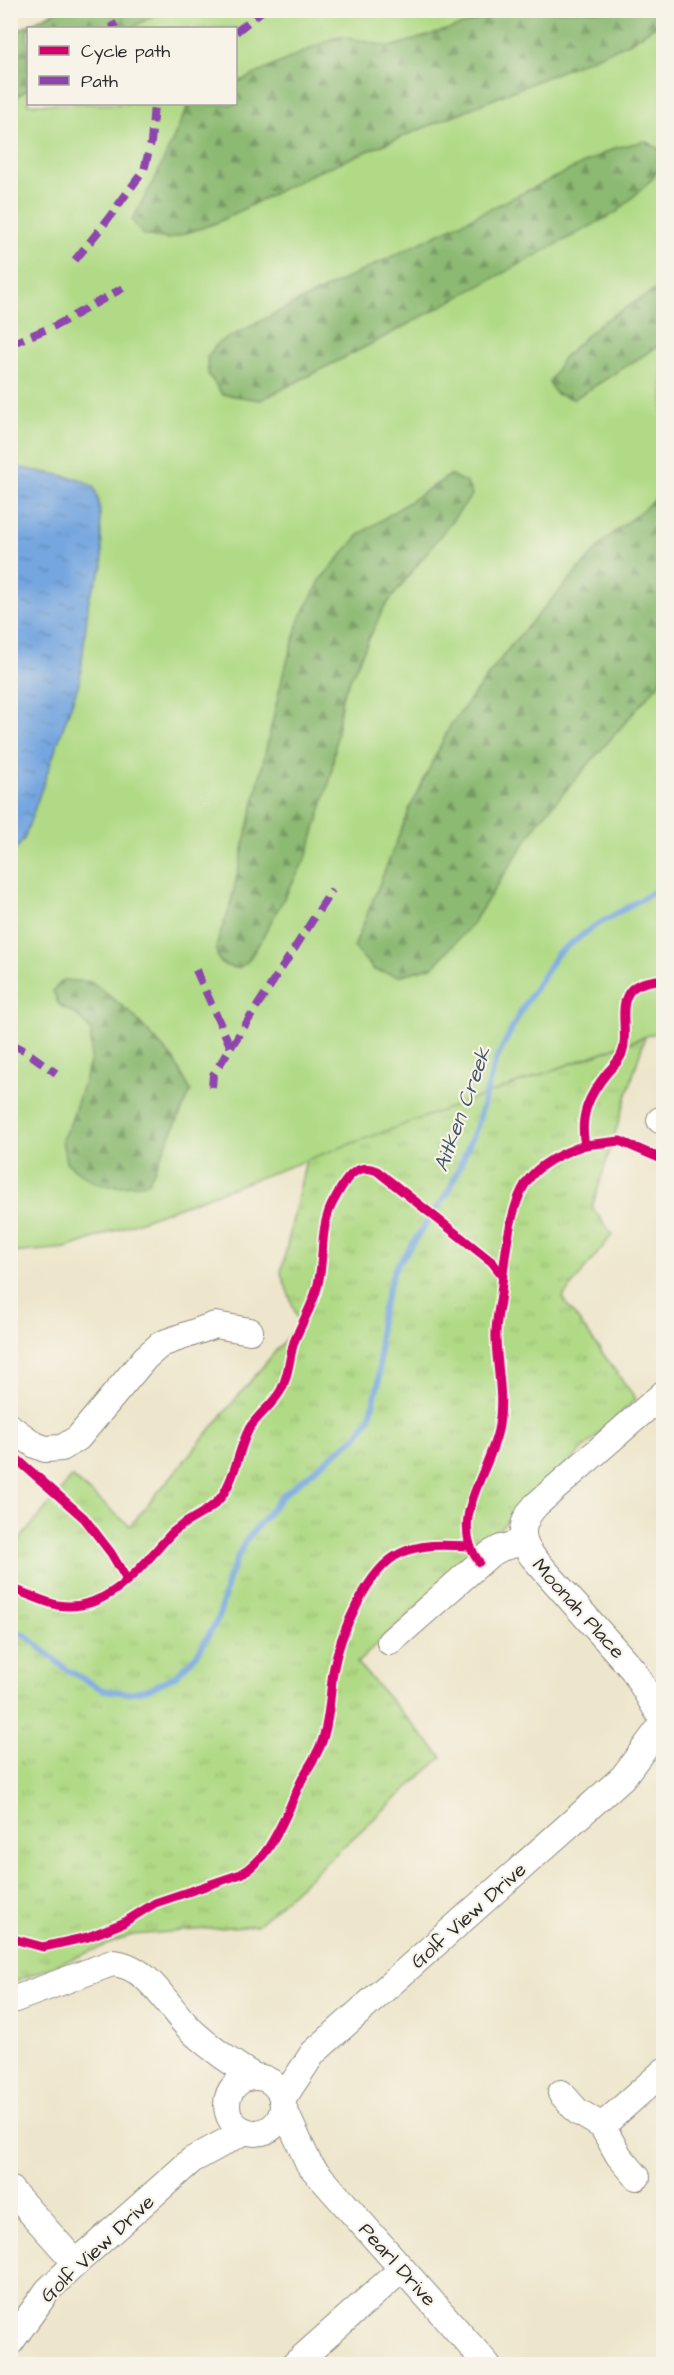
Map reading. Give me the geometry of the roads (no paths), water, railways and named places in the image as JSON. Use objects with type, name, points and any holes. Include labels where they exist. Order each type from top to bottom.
[{"type":"street","points":[[10,1427],[35,1445],[45,1449],[62,1448],[78,1438],[145,1358],[161,1344],[215,1325],[250,1331]]},
{"type":"street","name":"Moonah Place","points":[[661,1723],[633,1670],[532,1556],[523,1542],[523,1525],[528,1514],[536,1505],[663,1393]]},
{"type":"street","points":[[390,1642],[484,1558],[501,1548],[523,1542]]},
{"type":"street","name":"Moonah Place","points":[[633,1670],[663,1689]]},
{"type":"street","name":"Golf View Drive","points":[[623,1777],[661,1723]]},
{"type":"street","name":"Golf View Drive","points":[[283,2104],[313,2053],[623,1777],[663,1755]]},
{"type":"street","points":[[10,2001],[102,1966],[120,1963],[128,1966],[141,1974],[193,2032],[230,2062],[278,2088],[283,2104],[273,2126],[260,2132],[249,2131],[233,2122],[193,2032]]},
{"type":"street","name":"Golf View Drive","points":[[258,2077],[313,2053]]},
{"type":"street","points":[[602,2126],[663,2071]]},
{"type":"street","points":[[227,2105],[237,2084],[258,2077]]},
{"type":"street","points":[[561,2093],[577,2111],[602,2126],[619,2157],[637,2177]]},
{"type":"street","name":"Pearl Drive","points":[[283,2104],[309,2164],[487,2364]]},
{"type":"street","name":"Golf View Drive","points":[[192,2160],[227,2105]]},
{"type":"street","name":"Golf View Drive","points":[[10,2343],[48,2290],[192,2160],[249,2131]]},
{"type":"street","name":"Pearl Drive","points":[[249,2131],[309,2164]]},
{"type":"street","points":[[10,2189],[76,2263]]},
{"type":"street","points":[[295,2364],[402,2269]]},
{"type":"water","points":[[11,466],[80,479],[94,487],[99,502],[103,566],[89,598],[80,680],[24,839],[11,856]]},
{"type":"waterway","name":"Aitken Creek","points":[[10,1631],[24,1634],[66,1669],[103,1690],[128,1693],[149,1689],[176,1676],[198,1653],[219,1617],[228,1579],[244,1543],[283,1495],[357,1436],[370,1417],[379,1381],[380,1319],[394,1270],[449,1191],[477,1126],[495,1062],[522,1009],[557,954],[593,927],[664,886]]}]
